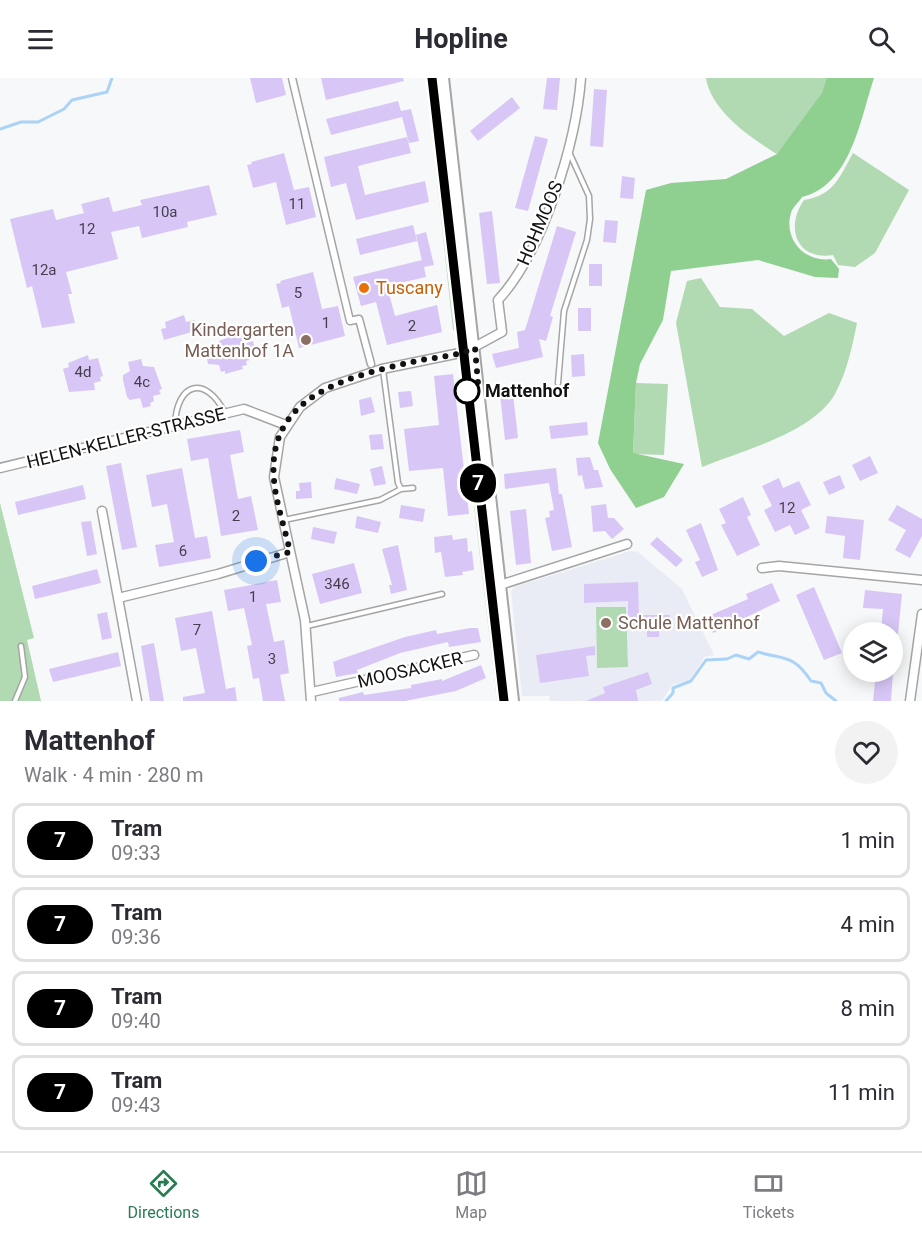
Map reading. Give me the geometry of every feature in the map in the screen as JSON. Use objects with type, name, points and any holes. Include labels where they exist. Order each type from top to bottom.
[{"type":"street","points":[[292,78],[350,321],[359,319],[371,364]]},
{"type":"street","points":[[443,78],[513,701]]},
{"type":"street","name":"HOHMOOS","points":[[475,348],[502,332],[498,300],[511,287],[526,261],[548,213],[567,150],[581,78]]},
{"type":"street","points":[[311,696],[306,626],[274,477],[280,436],[300,407],[325,388],[382,369],[475,348]]},
{"type":"street","name":"HELEN-KELLER-STRASSE","points":[[0,468],[244,409],[286,425]]},
{"type":"street","points":[[102,511],[137,701]]},
{"type":"street","points":[[500,585],[627,544]]},
{"type":"street","points":[[118,598],[218,574],[290,552]]},
{"type":"street","points":[[762,568],[779,566],[922,580]]},
{"type":"street","points":[[910,701],[918,676],[922,614]]},
{"type":"street","name":"MOOSACKER","points":[[311,696],[474,655]]},
{"type":"lane","points":[[558,383],[564,311],[586,240],[590,219],[585,183],[573,156],[567,150]]},
{"type":"lane","points":[[382,369],[386,374],[401,489]]},
{"type":"lane","points":[[174,425],[175,412],[183,393],[189,389],[200,387],[216,396],[225,413]]},
{"type":"lane","points":[[283,520],[380,500],[401,489],[412,488]]},
{"type":"lane","points":[[306,626],[442,594]]},
{"type":"lane","points":[[15,701],[25,677],[21,646]]},
{"type":"shaded area","name":"Schule Mattenhof","points":[[630,551],[638,552],[682,589],[714,655],[704,657],[690,680],[672,685],[662,701],[550,701],[549,696],[522,696],[511,591],[514,587]]},
{"type":"green space","points":[[426,78],[435,78],[463,329],[453,330]]},
{"type":"green space","points":[[706,78],[851,78],[777,154],[744,132],[724,112],[709,90]]},
{"type":"green space","points":[[827,78],[874,78],[858,131],[843,165],[819,190],[802,197],[791,213],[789,223],[790,232],[799,248],[813,257],[831,259],[839,269],[838,278],[815,277],[758,260],[671,271],[663,320],[640,364],[636,383],[633,453],[684,464],[664,497],[636,508],[610,469],[598,443],[646,190],[671,183],[726,179],[777,154],[822,93]]},
{"type":"green space","points":[[853,153],[909,190],[875,253],[855,267],[838,265],[833,255],[810,253],[798,240],[795,231],[798,210],[804,200],[814,198],[829,190],[839,178]]},
{"type":"green space","points":[[701,278],[720,307],[752,309],[784,336],[829,313],[857,323],[843,377],[825,408],[794,430],[702,467],[676,323],[687,281]]},
{"type":"green space","points":[[636,383],[668,384],[664,455],[633,454]]},
{"type":"green space","points":[[481,488],[484,492],[507,701],[497,701],[472,489]]},
{"type":"green space","points":[[0,503],[34,638],[27,640],[41,701],[0,701]]},
{"type":"green space","points":[[596,607],[626,607],[628,667],[597,668]]},
{"type":"building","points":[[250,78],[282,78],[286,95],[256,103]]},
{"type":"building","points":[[321,78],[403,78],[404,81],[326,100]]},
{"type":"building","points":[[547,78],[560,78],[557,110],[543,109]]},
{"type":"building","points":[[594,89],[607,90],[603,147],[590,146]]},
{"type":"building","points":[[512,97],[520,108],[478,141],[470,131]]},
{"type":"building","points":[[398,101],[401,111],[411,109],[419,141],[409,143],[402,117],[331,135],[326,119]]},
{"type":"building","points":[[535,136],[548,139],[528,211],[515,208]]},
{"type":"building","points":[[407,137],[411,153],[358,166],[365,195],[425,181],[429,202],[356,220],[346,183],[331,187],[324,157]]},
{"type":"building","points":[[284,153],[294,190],[309,187],[316,217],[286,225],[276,182],[253,188],[247,165]]},
{"type":"building","points":[[622,176],[635,178],[633,199],[620,198]]},
{"type":"building","points":[[209,185],[217,215],[187,222],[188,227],[142,238],[139,226],[111,232],[118,259],[66,272],[72,294],[68,294],[75,323],[42,328],[32,286],[27,288],[10,219],[53,209],[56,220],[84,213],[81,204],[109,197],[113,212],[142,205],[140,200]]},
{"type":"building","points":[[492,211],[500,283],[487,284],[479,213]]},
{"type":"building","points":[[605,220],[618,221],[616,243],[603,242]]},
{"type":"building","points":[[413,225],[417,241],[360,255],[356,239]]},
{"type":"building","points":[[557,226],[576,232],[550,316],[553,317],[546,341],[539,339],[543,357],[496,368],[492,354],[519,348],[517,332],[525,330]]},
{"type":"building","points":[[426,232],[434,265],[424,267],[426,277],[387,286],[395,316],[437,305],[442,332],[387,345],[376,302],[361,306],[353,277],[422,260],[416,235]]},
{"type":"building","points":[[589,264],[602,264],[602,286],[589,286]]},
{"type":"building","points":[[313,272],[322,309],[338,306],[345,336],[299,348],[289,306],[282,308],[276,284]]},
{"type":"building","points":[[578,308],[591,308],[591,331],[578,331]]},
{"type":"building","points":[[184,315],[186,322],[195,320],[196,323],[201,322],[202,329],[164,340],[161,329],[166,328],[165,322]]},
{"type":"building","points":[[240,333],[240,336],[244,335],[246,343],[253,341],[256,353],[248,355],[250,360],[246,361],[247,365],[242,366],[243,369],[225,374],[225,371],[221,372],[219,365],[208,364],[206,354],[216,352],[215,346],[219,345],[219,341]]},
{"type":"building","points":[[584,354],[585,376],[572,377],[571,355]]},
{"type":"building","points":[[88,355],[89,360],[98,358],[103,376],[100,377],[101,381],[94,383],[95,390],[69,392],[63,369],[69,367],[68,363]]},
{"type":"building","points":[[141,359],[143,366],[154,367],[162,389],[159,390],[161,394],[153,396],[154,401],[150,403],[151,406],[143,408],[140,398],[130,400],[127,397],[123,380],[123,375],[130,371],[128,362]]},
{"type":"building","points":[[453,374],[469,514],[448,516],[443,468],[409,471],[404,429],[439,425],[434,376]]},
{"type":"building","points":[[512,385],[518,438],[505,440],[499,386]]},
{"type":"building","points":[[411,391],[413,406],[400,408],[398,392]]},
{"type":"building","points":[[371,397],[375,412],[361,416],[359,400]]},
{"type":"building","points":[[587,422],[588,435],[551,439],[549,426]]},
{"type":"building","points":[[240,430],[244,452],[230,455],[238,499],[251,496],[258,530],[221,536],[208,458],[191,461],[187,439]]},
{"type":"building","points":[[382,434],[384,449],[371,450],[369,435]]},
{"type":"building","points":[[870,456],[878,473],[860,481],[852,465]]},
{"type":"building","points":[[590,457],[594,470],[598,470],[603,487],[585,489],[582,475],[578,476],[576,458]]},
{"type":"building","points":[[121,463],[137,547],[122,550],[106,466]]},
{"type":"building","points":[[382,466],[386,484],[374,486],[370,469]]},
{"type":"building","points":[[182,468],[195,538],[207,536],[211,558],[159,567],[155,545],[174,542],[167,504],[152,507],[146,475]]},
{"type":"building","points":[[556,468],[559,494],[562,494],[572,547],[552,551],[545,518],[550,517],[549,511],[554,510],[549,483],[505,489],[504,474]]},
{"type":"building","points":[[840,475],[845,488],[829,495],[823,482]]},
{"type":"building","points":[[336,478],[360,484],[357,494],[334,489]]},
{"type":"building","points":[[779,478],[783,488],[799,481],[811,505],[801,510],[810,528],[795,535],[790,525],[775,532],[764,510],[772,506],[762,486]]},
{"type":"building","points":[[311,482],[312,498],[296,499],[296,491],[300,491],[299,483]]},
{"type":"building","points":[[83,485],[86,499],[18,515],[15,502]]},
{"type":"building","points":[[743,497],[751,515],[747,517],[760,545],[737,556],[721,525],[726,523],[719,509]]},
{"type":"building","points":[[606,504],[608,518],[614,518],[624,529],[612,539],[605,531],[593,532],[591,506]]},
{"type":"building","points":[[401,505],[425,509],[423,522],[399,518]]},
{"type":"building","points":[[897,505],[922,519],[922,536],[910,558],[895,550],[906,530],[888,520]]},
{"type":"building","points":[[526,509],[531,563],[516,565],[510,511]]},
{"type":"building","points":[[357,516],[381,522],[378,533],[355,528]]},
{"type":"building","points":[[827,516],[864,520],[860,560],[843,558],[845,536],[825,533]]},
{"type":"building","points":[[91,521],[97,554],[87,556],[81,522]]},
{"type":"building","points":[[701,523],[718,570],[702,577],[695,562],[700,560],[686,530]]},
{"type":"building","points":[[313,527],[337,532],[334,544],[311,539]]},
{"type":"building","points":[[452,535],[453,540],[467,538],[468,552],[472,551],[474,570],[462,572],[463,575],[445,577],[441,552],[435,553],[434,537]]},
{"type":"building","points":[[657,537],[683,560],[676,567],[650,544]]},
{"type":"building","points":[[398,545],[407,590],[391,594],[389,585],[392,585],[382,549]]},
{"type":"building","points":[[354,563],[362,593],[320,604],[312,574]]},
{"type":"building","points":[[97,569],[101,583],[35,599],[32,586]]},
{"type":"building","points":[[277,580],[281,602],[266,604],[274,642],[284,640],[289,673],[280,675],[285,701],[263,701],[259,678],[253,679],[247,646],[252,645],[244,608],[228,611],[224,590]]},
{"type":"building","points":[[638,582],[639,615],[670,615],[670,628],[659,628],[659,637],[647,637],[647,630],[628,630],[628,601],[584,603],[584,584]]},
{"type":"building","points":[[772,583],[780,601],[713,633],[706,617],[748,599],[746,594]]},
{"type":"building","points":[[814,587],[842,653],[824,660],[796,595]]},
{"type":"building","points":[[865,590],[902,594],[899,622],[882,622],[883,609],[863,608]]},
{"type":"building","points":[[212,611],[226,689],[235,687],[237,701],[183,701],[183,697],[205,693],[196,648],[181,651],[175,618]]},
{"type":"building","points":[[107,612],[112,638],[102,640],[97,614]]},
{"type":"building","points":[[478,628],[481,642],[449,647],[448,642],[400,653],[357,670],[358,673],[336,677],[333,662],[338,660],[405,637],[436,630],[437,634]]},
{"type":"building","points":[[154,643],[164,701],[150,701],[141,646]]},
{"type":"building","points":[[595,646],[595,655],[586,656],[589,676],[540,683],[536,655]]},
{"type":"building","points":[[118,652],[121,666],[53,682],[49,669]]},
{"type":"building","points":[[481,665],[486,678],[456,691],[405,701],[339,701],[339,698],[363,692],[364,695],[411,688],[411,685],[442,679],[442,681]]},
{"type":"building","points":[[648,672],[652,684],[636,690],[638,701],[586,701],[605,693],[603,687]]},
{"type":"building","points":[[875,682],[892,682],[891,701],[873,701]]},
{"type":"waterway","points":[[0,129],[21,122],[38,122],[64,109],[72,100],[107,92],[112,78]]},
{"type":"waterway","points":[[666,701],[673,693],[673,688],[691,681],[706,660],[727,659],[736,655],[749,659],[758,652],[793,662],[805,672],[811,681],[821,683],[826,693],[836,701]]},
{"type":"tram line","points":[[432,78],[504,701]]},
{"type":"tram line","name":"7","points":[[432,78],[504,701]]},
{"type":"place","name":"Tuscany","points":[[364,288]]},
{"type":"place","name":"Kindergarten Mattenhof 1A","points":[[306,340]]},
{"type":"place","name":"Mattenhof","points":[[467,391]]},
{"type":"place","name":"Schule Mattenhof","points":[[606,623]]},
{"type":"route","points":[[256,561],[290,552],[276,497],[274,459],[280,436],[286,425],[300,407],[312,397],[341,380],[475,348],[478,383],[467,391]]}]
